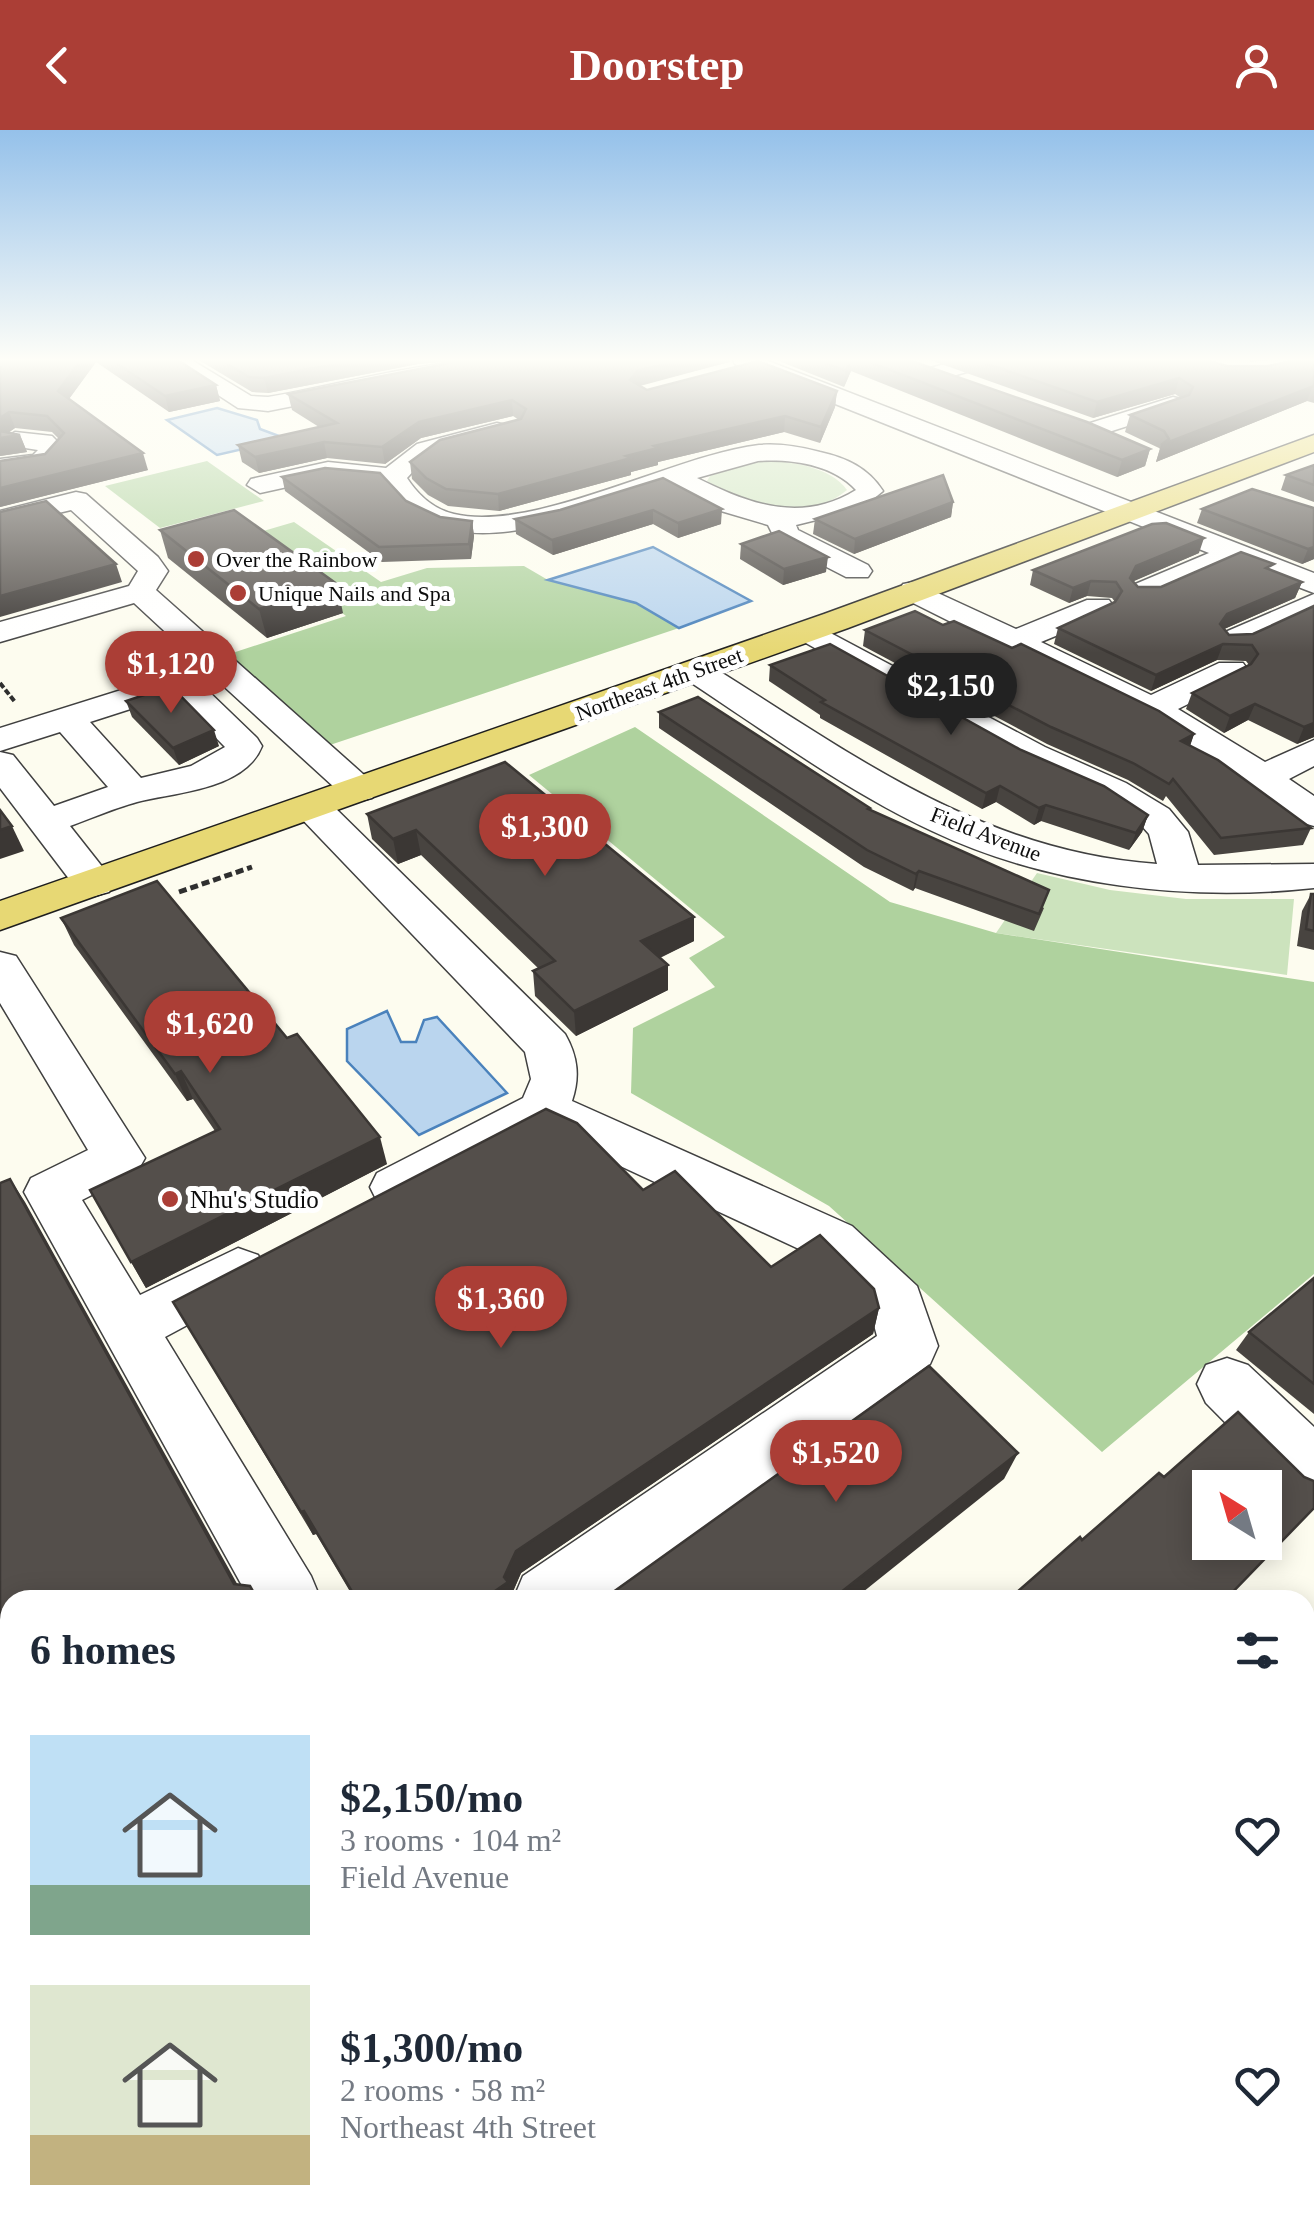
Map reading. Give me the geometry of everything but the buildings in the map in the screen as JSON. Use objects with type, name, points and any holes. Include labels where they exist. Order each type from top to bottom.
[{"type":"main road","name":"Northeast 4th Street","points":[[0,916],[808,631],[1276,457]]},
{"type":"street","points":[[0,467],[41,462],[46,457]]},
{"type":"street","points":[[393,477],[408,457]]},
{"type":"street","points":[[393,477],[404,499],[434,518],[484,526],[519,522],[748,457]]},
{"type":"street","points":[[674,477],[749,515],[780,520],[808,517],[867,496],[871,469],[815,457]]},
{"type":"street","points":[[992,457],[1314,584]]},
{"type":"street","points":[[260,485],[328,470],[393,477]]},
{"type":"street","points":[[0,519],[76,500],[153,571],[140,592],[0,632]]},
{"type":"street","points":[[780,520],[786,535],[857,571]]},
{"type":"street","points":[[1144,592],[1234,553]]},
{"type":"street","points":[[914,591],[1150,709],[1314,814]]},
{"type":"street","points":[[140,592],[359,790]]},
{"type":"street","points":[[1150,709],[1314,602]]},
{"type":"street","points":[[1015,641],[1098,607]]},
{"type":"street","points":[[808,631],[1032,755],[1113,792],[1155,817],[1168,832],[1181,878]]},
{"type":"street","points":[[15,735],[224,668]]},
{"type":"street","name":"Field Avenue","points":[[696,671],[903,800],[972,834],[1033,856],[1092,869],[1181,878],[1314,876]]},
{"type":"street","points":[[46,822],[132,792],[161,788],[231,762],[242,752],[244,746],[180,682]]},
{"type":"street","points":[[67,718],[132,792]]},
{"type":"street","points":[[1263,778],[1314,751]]},
{"type":"street","points":[[0,763],[94,883]]},
{"type":"street","points":[[312,807],[548,1046],[555,1080],[544,1109],[354,1210]]},
{"type":"street","points":[[0,966],[119,1158],[50,1192],[281,1590]]},
{"type":"street","points":[[544,1109],[834,1242],[897,1304],[909,1346],[562,1590]]},
{"type":"street","points":[[129,1328],[285,1246]]},
{"type":"street","points":[[1227,1384],[1314,1469]]},
{"type":"path","points":[[0,683],[31,721],[15,735]]},
{"type":"path","points":[[168,894],[198,888],[268,861]]},
{"type":"green space","points":[[760,460],[819,470],[847,490],[814,506],[776,508],[739,499],[707,481],[710,476]]},
{"type":"green space","points":[[207,461],[264,501],[160,528],[105,486]]},
{"type":"green space","points":[[294,522],[381,582],[427,568],[524,566],[548,580],[636,603],[679,628],[315,750],[214,659],[346,616],[243,537]]},
{"type":"green space","points":[[635,727],[890,902],[996,933],[1314,982],[1314,1274],[1102,1452],[829,1206],[631,1093],[633,1028],[715,987],[689,958],[725,937],[529,775]]},
{"type":"green space","points":[[1037,873],[1110,890],[1186,899],[1294,899],[1287,975],[996,933]]},
{"type":"water","points":[[653,547],[751,601],[679,628],[636,603],[548,580]]},
{"type":"water","points":[[387,1011],[401,1042],[416,1042],[424,1020],[437,1017],[507,1093],[419,1135],[347,1061],[347,1029]]},
{"type":"place","name":"Over the Rainbow","points":[[196,559]]},
{"type":"place","name":"Unique Nails and Spa","points":[[238,593]]},
{"type":"place","name":"Nhu's Studio","points":[[170,1199]]}]
